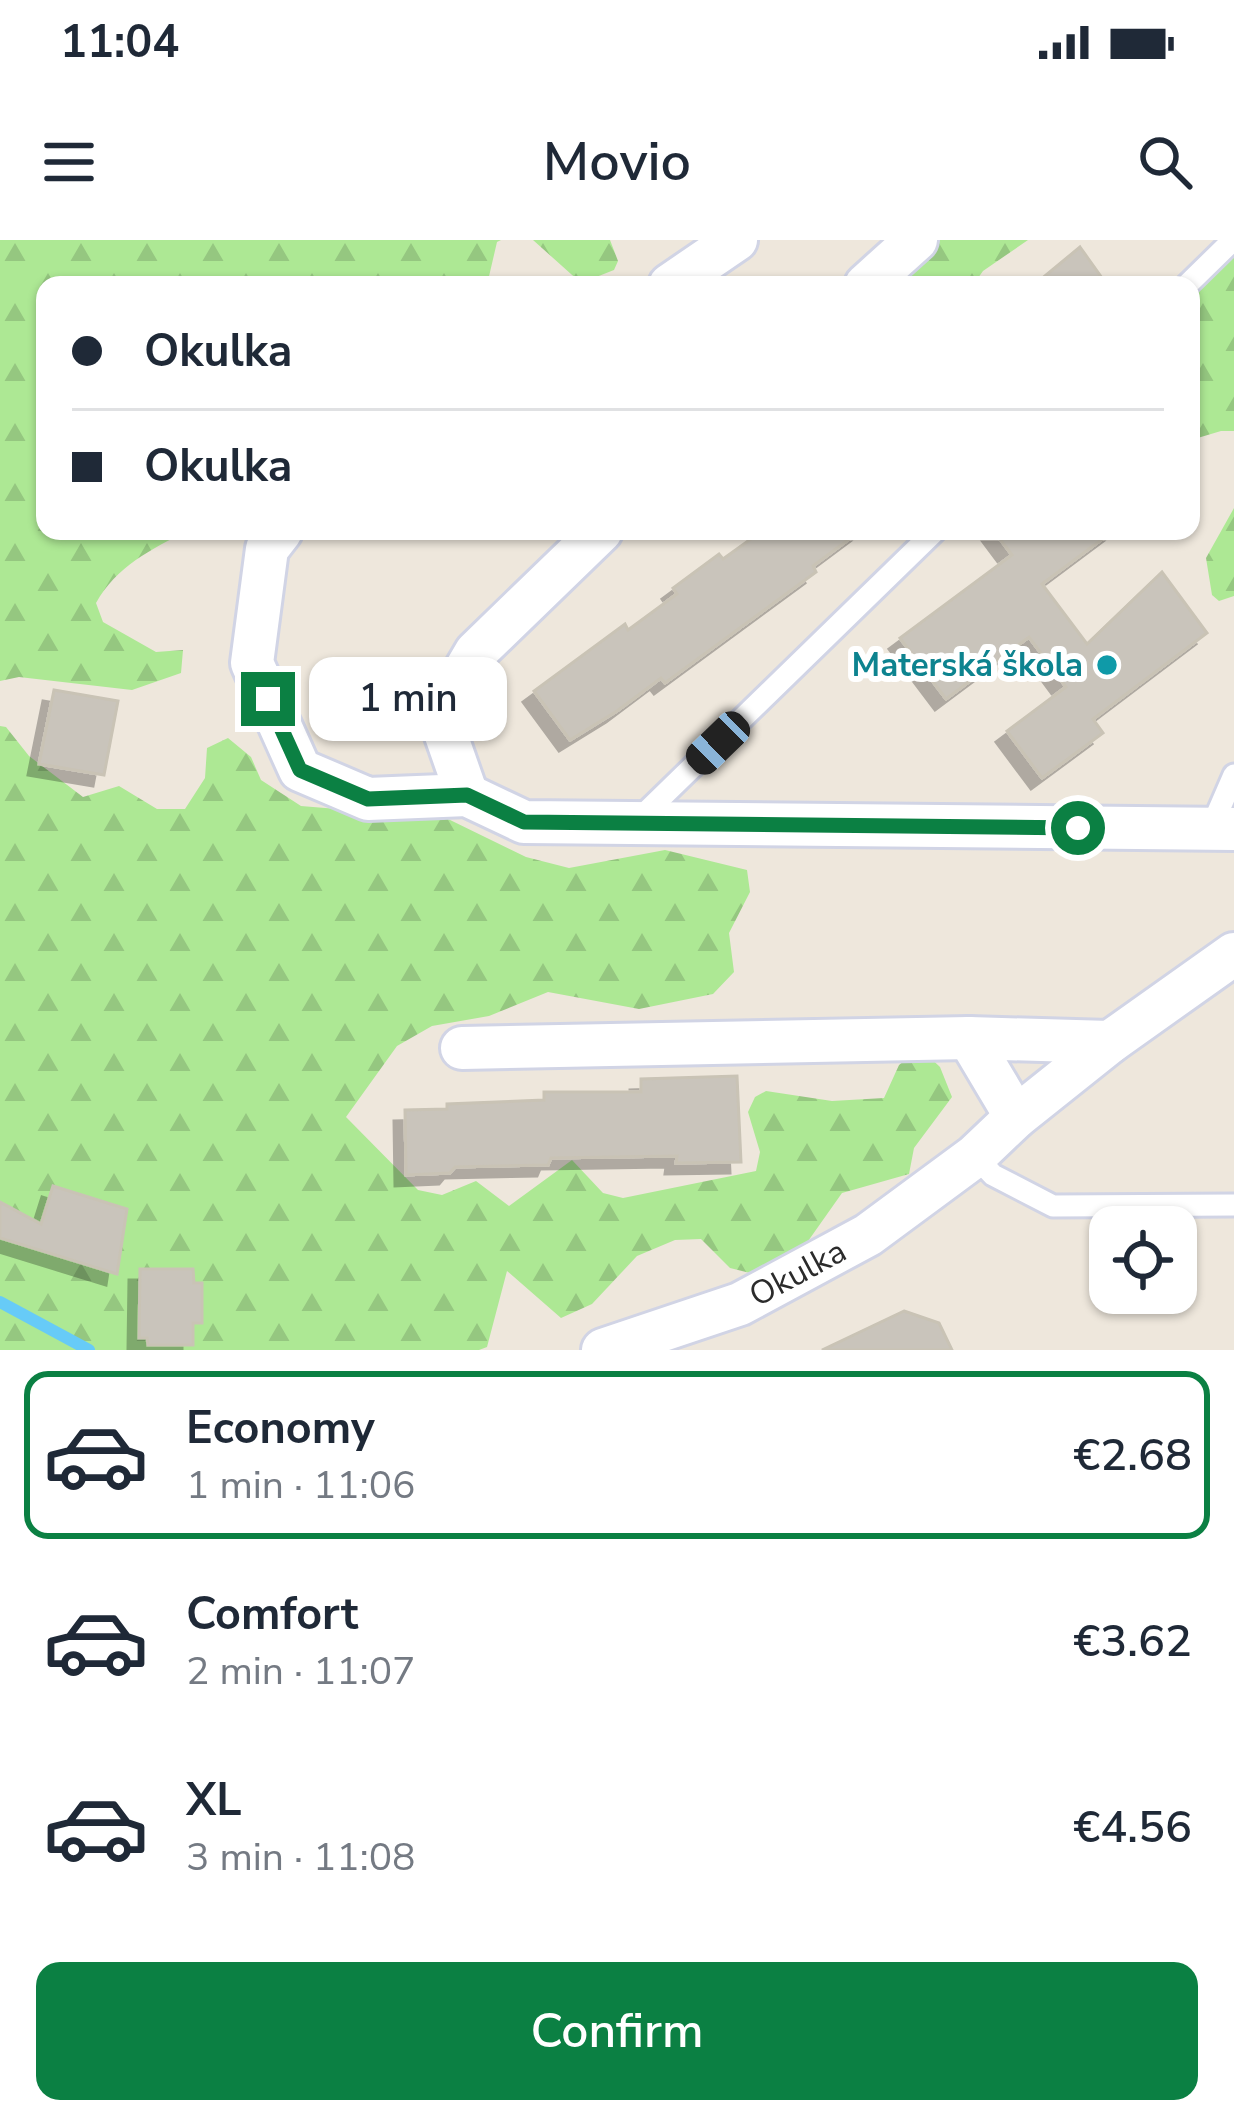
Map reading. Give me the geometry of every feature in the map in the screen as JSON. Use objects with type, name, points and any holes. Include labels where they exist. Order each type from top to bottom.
[{"type":"street","points":[[683,276],[736,240]]},
{"type":"street","points":[[875,276],[910,242]]},
{"type":"street","points":[[274,540],[267,549],[252,663],[300,770],[368,799],[467,795],[524,822],[1226,838]]},
{"type":"street","points":[[467,795],[439,715],[476,652],[592,540]]},
{"type":"street","name":"Okulka","points":[[603,1350],[740,1304],[868,1235],[975,1156],[1110,1042],[1234,954]]},
{"type":"street","points":[[462,1048],[969,1039],[1110,1042]]},
{"type":"street","points":[[969,1039],[1016,1117]]},
{"type":"lane","points":[[1196,276],[1233,240]]},
{"type":"lane","points":[[634,825],[926,540]]},
{"type":"lane","points":[[1226,838],[1234,775]]},
{"type":"lane","points":[[975,1156],[993,1175],[1053,1206],[1234,1205]]},
{"type":"green space","points":[[0,240],[501,240],[489,276],[36,276],[36,540],[170,540],[124,569],[96,603],[103,622],[156,652],[183,650],[181,673],[132,690],[19,677],[0,681]]},
{"type":"green space","points":[[533,240],[610,240],[618,261],[614,270],[599,276],[573,276]]},
{"type":"green space","points":[[931,240],[1028,240],[979,276],[902,276]]},
{"type":"green space","points":[[1216,240],[1234,240],[1234,431],[1200,437],[1200,288],[1222,257]]},
{"type":"green space","points":[[1234,508],[1234,596],[1219,601],[1212,595],[1206,558]]},
{"type":"green space","points":[[0,726],[6,727],[29,756],[83,797],[119,786],[157,809],[185,809],[205,778],[207,748],[228,738],[251,757],[261,780],[301,806],[446,818],[526,857],[569,868],[665,850],[747,870],[750,892],[729,933],[734,972],[713,994],[639,1009],[548,992],[489,1016],[432,1026],[397,1046],[346,1117],[418,1190],[442,1195],[476,1181],[509,1206],[572,1160],[603,1193],[623,1198],[756,1171],[760,1152],[748,1112],[755,1097],[766,1091],[832,1101],[884,1098],[899,1065],[920,1048],[940,1067],[952,1097],[914,1148],[909,1174],[842,1193],[806,1244],[750,1273],[730,1268],[701,1239],[675,1240],[637,1256],[592,1304],[561,1318],[507,1271],[487,1347],[479,1350],[0,1350]]},
{"type":"building","points":[[1080,247],[1101,276],[1045,276]]},
{"type":"building","points":[[749,540],[848,540],[813,566],[816,572],[665,683],[661,678],[570,740],[534,691],[625,624],[628,630],[677,594],[673,588],[719,554],[723,559]]},
{"type":"building","name":"Materská škola","points":[[1001,540],[1101,540],[1042,584],[1087,644],[1162,572],[1207,633],[1093,719],[1103,733],[1042,778],[1007,731],[1066,687],[1029,637],[946,699],[900,638],[1012,555]]},
{"type":"building","points":[[54,690],[118,701],[104,775],[39,764]]},
{"type":"building","points":[[737,1076],[741,1162],[676,1163],[677,1156],[551,1158],[548,1165],[455,1167],[450,1173],[406,1175],[405,1110],[544,1100],[544,1092],[641,1092],[641,1079]]},
{"type":"building","points":[[53,1186],[127,1209],[117,1274],[0,1238],[0,1202],[41,1224]]},
{"type":"building","points":[[140,1269],[193,1269],[194,1283],[202,1283],[202,1323],[193,1323],[193,1345],[148,1345],[147,1338],[139,1338]]},
{"type":"building","points":[[904,1311],[939,1323],[952,1350],[822,1350]]},
{"type":"waterway","points":[[0,1302],[89,1350]]},
{"type":"place","name":"Materská škola","points":[[1107,665]]},
{"type":"route","points":[[268,699],[300,770],[368,799],[467,795],[524,822],[1078,828]]}]
